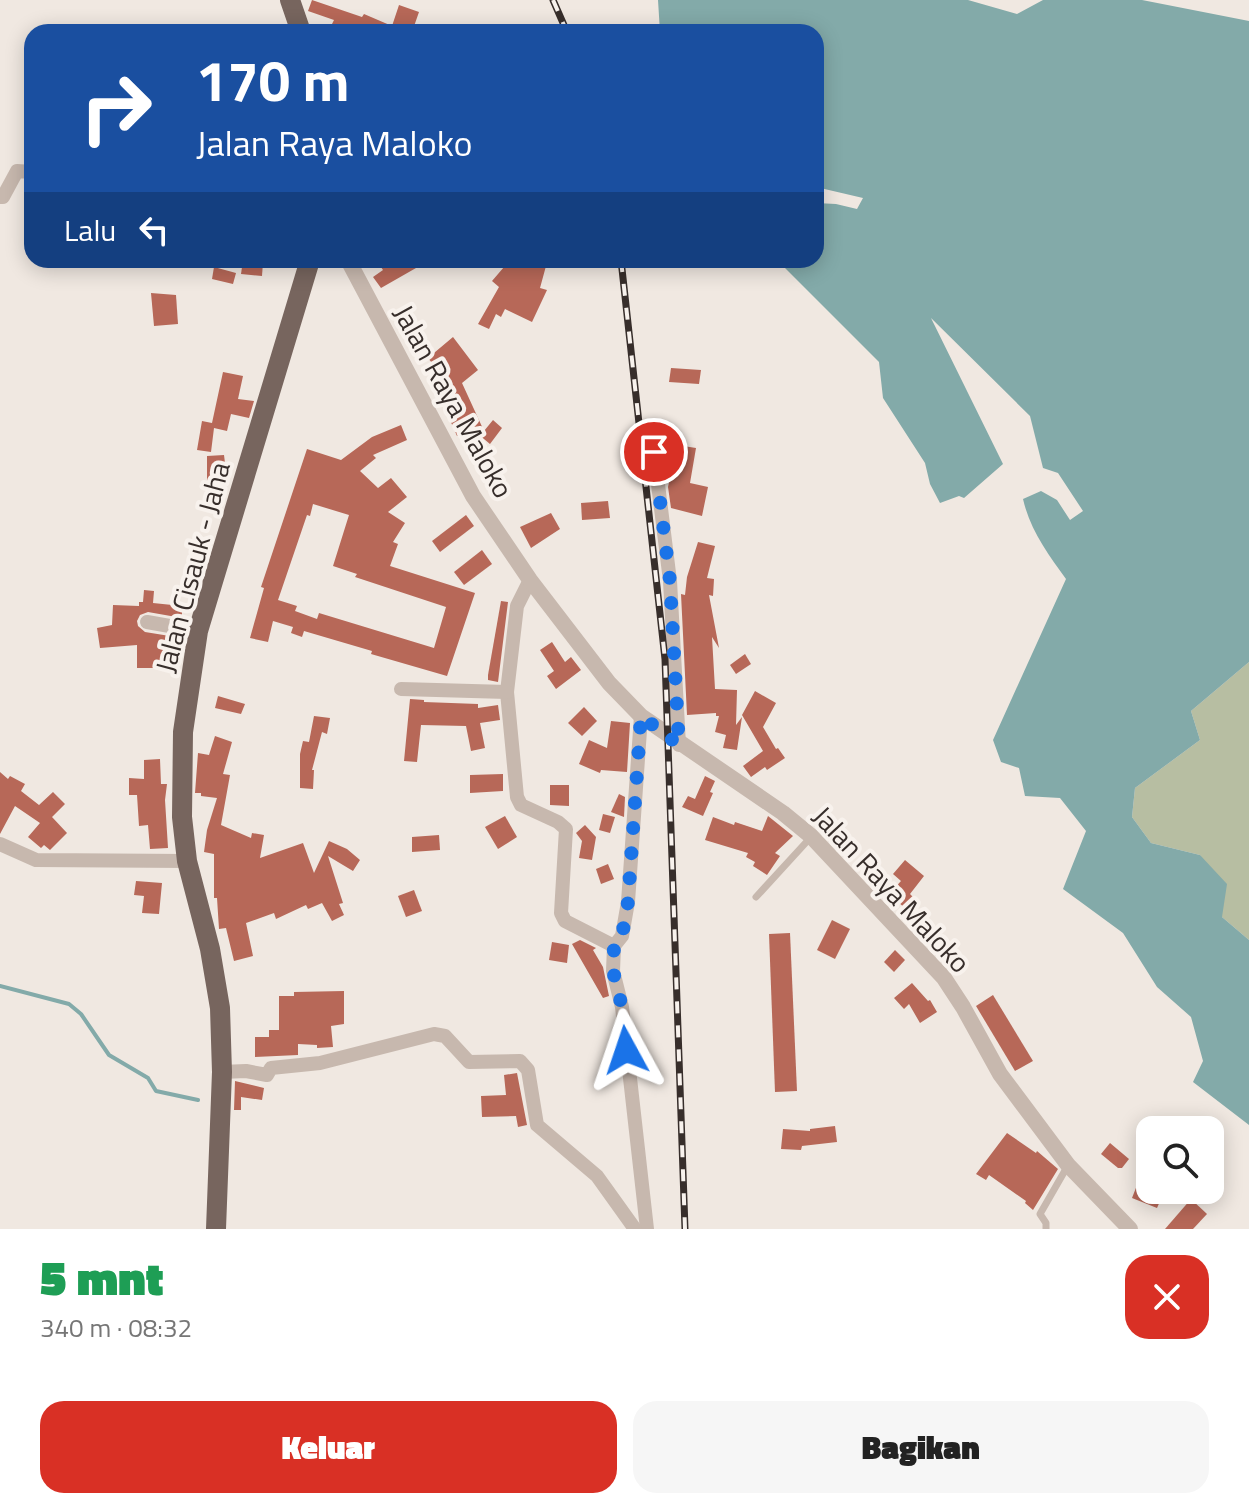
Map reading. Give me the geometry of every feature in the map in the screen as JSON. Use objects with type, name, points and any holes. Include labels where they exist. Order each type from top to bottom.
[{"type":"main road","points":[[290,0],[298,24]]},
{"type":"main road","name":"Jalan Cisauk - Jaha","points":[[216,1229],[222,1072],[220,1008],[210,949],[187,861],[182,817],[183,732],[198,631],[308,268]]},
{"type":"street","points":[[0,197],[3,197],[17,171],[24,171]]},
{"type":"street","name":"Jalan Raya Maloko","points":[[352,268],[473,496],[530,580],[625,703],[679,745],[783,813],[811,836],[944,978],[1000,1074],[1068,1165],[1130,1229]]},
{"type":"street","points":[[654,452],[670,581],[679,745]]},
{"type":"street","points":[[530,580],[517,606],[507,692],[517,797],[521,805],[558,822],[566,829],[561,913],[565,921],[614,946]]},
{"type":"street","points":[[147,622],[198,631]]},
{"type":"street","points":[[401,689],[507,692]]},
{"type":"street","points":[[641,716],[628,902],[622,936],[614,946],[613,971],[622,1007],[647,1229]]},
{"type":"street","points":[[0,844],[36,860],[187,861]]},
{"type":"street","points":[[222,1072],[246,1071],[267,1075],[271,1068],[320,1063],[434,1034],[445,1036],[469,1062],[520,1061],[528,1070],[537,1125],[597,1176],[635,1229]]},
{"type":"lane","points":[[756,897],[811,836]]},
{"type":"lane","points":[[1046,1229],[1047,1225],[1040,1214],[1068,1165]]},
{"type":"green space","points":[[1249,662],[1249,940],[1222,917],[1200,855],[1151,843],[1132,817],[1135,788],[1200,740],[1191,711]]},
{"type":"water","points":[[658,0],[968,0],[1017,14],[1043,0],[1142,0],[1249,21],[1249,662],[1191,711],[1200,740],[1135,788],[1132,817],[1151,843],[1200,855],[1227,884],[1222,917],[1249,940],[1249,1125],[1193,1082],[1203,1061],[1191,1017],[1157,987],[1123,933],[1063,889],[1086,831],[1060,798],[1025,796],[1019,768],[1001,762],[993,740],[1066,579],[1035,531],[1023,499],[1041,491],[1057,500],[1070,520],[1083,511],[1058,473],[1043,468],[1030,416],[931,318],[1003,464],[964,498],[959,496],[940,503],[930,484],[925,463],[883,398],[879,362],[785,268],[824,268],[824,203],[857,209],[863,198],[824,189],[824,24],[660,24]]},
{"type":"building","points":[[312,0],[362,17],[364,14],[387,24],[332,24],[334,20],[308,11]]},
{"type":"building","points":[[399,5],[419,12],[415,24],[393,24]]},
{"type":"building","points":[[214,268],[236,273],[233,284],[212,279]]},
{"type":"building","points":[[242,268],[263,268],[262,276],[241,274]]},
{"type":"building","points":[[382,268],[416,268],[381,288],[373,277]]},
{"type":"building","points":[[503,268],[545,268],[540,288],[547,290],[532,322],[505,309],[501,317],[496,314],[489,329],[478,324],[499,287],[492,281]]},
{"type":"building","points":[[151,293],[176,295],[178,324],[154,326]]},
{"type":"building","points":[[453,337],[478,370],[462,383],[484,431],[493,420],[502,428],[490,444],[472,429],[457,436],[443,404],[449,401],[435,385],[444,378],[428,358]]},
{"type":"building","points":[[671,368],[701,370],[699,384],[669,382]]},
{"type":"building","points":[[223,372],[243,376],[238,399],[254,401],[249,418],[231,414],[227,431],[214,428],[211,452],[197,450],[202,421],[212,423]]},
{"type":"building","points":[[401,425],[407,440],[373,455],[376,458],[360,471],[378,488],[391,478],[407,497],[388,512],[405,523],[393,542],[398,544],[390,566],[475,593],[447,676],[304,631],[302,637],[291,633],[293,627],[273,621],[268,642],[250,638],[264,588],[261,587],[307,449],[341,460],[372,437]],"holes":[[[313,504],[349,515],[333,566],[357,574],[355,577],[446,607],[434,648],[319,613],[317,619],[295,611],[297,606],[278,600]]]},
{"type":"building","points":[[677,445],[696,448],[690,483],[708,487],[702,516],[671,508],[668,487]]},
{"type":"building","points":[[224,455],[227,480],[207,482],[207,456]]},
{"type":"building","points":[[608,501],[610,518],[582,520],[581,503]]},
{"type":"building","points":[[551,513],[560,529],[531,548],[520,527]]},
{"type":"building","points":[[466,515],[474,526],[440,552],[432,541]]},
{"type":"building","points":[[698,542],[715,546],[707,578],[714,579],[713,596],[709,595],[719,648],[712,637],[715,689],[737,690],[736,725],[742,717],[737,750],[723,748],[726,735],[715,732],[719,716],[716,713],[687,715],[681,594],[685,595]]},
{"type":"building","points":[[482,550],[492,564],[464,585],[454,572]]},
{"type":"building","points":[[144,590],[154,591],[153,603],[182,606],[182,618],[148,612],[140,615],[137,621],[145,632],[176,637],[175,663],[154,662],[154,668],[137,668],[137,645],[100,648],[97,628],[112,625],[113,605],[139,606],[139,602],[143,602]]},
{"type":"building","points":[[501,601],[508,602],[498,682],[488,680],[488,675]]},
{"type":"building","points":[[552,642],[565,662],[571,657],[581,670],[556,689],[547,676],[554,671],[540,650]]},
{"type":"building","points":[[745,654],[751,664],[736,674],[730,665]]},
{"type":"building","points":[[755,691],[776,703],[763,727],[785,758],[751,777],[743,766],[763,751],[742,715]]},
{"type":"building","points":[[218,696],[245,704],[241,714],[215,708]]},
{"type":"building","points":[[410,699],[478,704],[478,708],[498,705],[500,720],[480,723],[485,748],[471,751],[466,726],[421,725],[417,762],[404,761]]},
{"type":"building","points":[[584,707],[597,721],[582,736],[568,723]]},
{"type":"building","points":[[314,716],[330,718],[327,734],[322,732],[312,770],[313,789],[300,788],[300,754],[303,741],[309,742]]},
{"type":"building","points":[[611,721],[630,723],[627,772],[601,770],[600,773],[579,764],[589,740],[607,748]]},
{"type":"building","points":[[215,736],[232,742],[223,774],[230,775],[221,825],[251,838],[252,833],[264,835],[260,858],[303,843],[314,873],[329,841],[347,849],[360,860],[353,871],[328,856],[344,915],[332,921],[322,903],[308,909],[306,905],[276,919],[274,913],[246,923],[253,956],[234,961],[226,928],[219,929],[217,898],[214,898],[214,854],[204,852],[217,798],[195,793],[198,753],[209,755]]},
{"type":"building","points":[[160,759],[161,784],[167,784],[168,848],[150,849],[148,825],[139,826],[137,795],[129,795],[129,778],[144,779],[144,760]]},
{"type":"building","points":[[0,772],[8,779],[10,776],[25,784],[21,791],[39,805],[53,792],[65,804],[52,817],[67,833],[50,850],[44,845],[41,848],[28,837],[40,823],[15,806],[0,834]]},
{"type":"building","points":[[503,774],[503,791],[470,793],[470,775]]},
{"type":"building","points":[[705,776],[715,781],[703,816],[682,807],[688,796],[695,799]]},
{"type":"building","points":[[550,785],[569,785],[569,806],[550,805]]},
{"type":"building","points":[[619,794],[625,797],[624,817],[611,812]]},
{"type":"building","points":[[603,814],[615,817],[610,833],[599,830]]},
{"type":"building","points":[[505,816],[517,837],[498,849],[485,827]]},
{"type":"building","points":[[768,816],[793,836],[775,853],[780,856],[767,875],[753,866],[755,862],[746,857],[748,853],[705,840],[713,817],[762,831]]},
{"type":"building","points":[[585,825],[596,837],[592,860],[579,858],[582,841],[576,833]]},
{"type":"building","points":[[439,835],[440,850],[412,852],[412,837]]},
{"type":"building","points":[[905,860],[924,876],[910,894],[915,899],[906,909],[889,894],[901,881],[893,874]]},
{"type":"building","points":[[608,864],[614,879],[601,884],[596,869]]},
{"type":"building","points":[[136,881],[162,883],[159,914],[142,913],[144,896],[134,895]]},
{"type":"building","points":[[414,890],[422,911],[406,917],[398,896]]},
{"type":"building","points":[[832,920],[850,929],[835,959],[817,950]]},
{"type":"building","points":[[790,933],[797,1091],[775,1092],[769,934]]},
{"type":"building","points":[[580,940],[596,948],[593,950],[603,967],[609,996],[603,998],[572,944]]},
{"type":"building","points":[[552,942],[569,945],[567,963],[549,960]]},
{"type":"building","points":[[895,950],[905,960],[894,972],[884,962]]},
{"type":"building","points":[[912,983],[930,1000],[937,1012],[920,1023],[909,1004],[904,1009],[894,998]]},
{"type":"building","points":[[344,991],[344,1024],[331,1026],[333,1047],[298,1044],[298,1055],[255,1057],[255,1037],[269,1037],[269,1030],[279,1030],[279,996],[294,996],[294,992]]},
{"type":"building","points":[[993,995],[1033,1061],[1015,1071],[976,1006]]},
{"type":"building","points":[[517,1073],[527,1125],[518,1127],[516,1116],[482,1117],[481,1096],[506,1095],[504,1075]]},
{"type":"building","points":[[235,1081],[264,1088],[262,1100],[241,1097],[241,1110],[234,1110]]},
{"type":"building","points":[[835,1126],[837,1142],[802,1146],[801,1150],[781,1149],[783,1129],[810,1131]]},
{"type":"building","points":[[1007,1133],[1037,1151],[1058,1169],[1033,1210],[1026,1201],[989,1175],[986,1180],[976,1174]]},
{"type":"building","points":[[1110,1143],[1129,1159],[1122,1168],[1101,1154]]},
{"type":"building","points":[[1187,1204],[1196,1204],[1207,1214],[1193,1229],[1165,1229]]},
{"type":"waterway","points":[[0,986],[69,1004],[81,1014],[109,1055],[148,1078],[156,1091],[198,1100]]},
{"type":"railway","points":[[553,0],[564,24]]},
{"type":"railway","points":[[622,268],[665,659],[685,1229]]},
{"type":"route","points":[[626,1050],[622,1007],[613,971],[614,946],[622,936],[626,922],[641,716],[679,745],[670,581],[654,452]]}]
